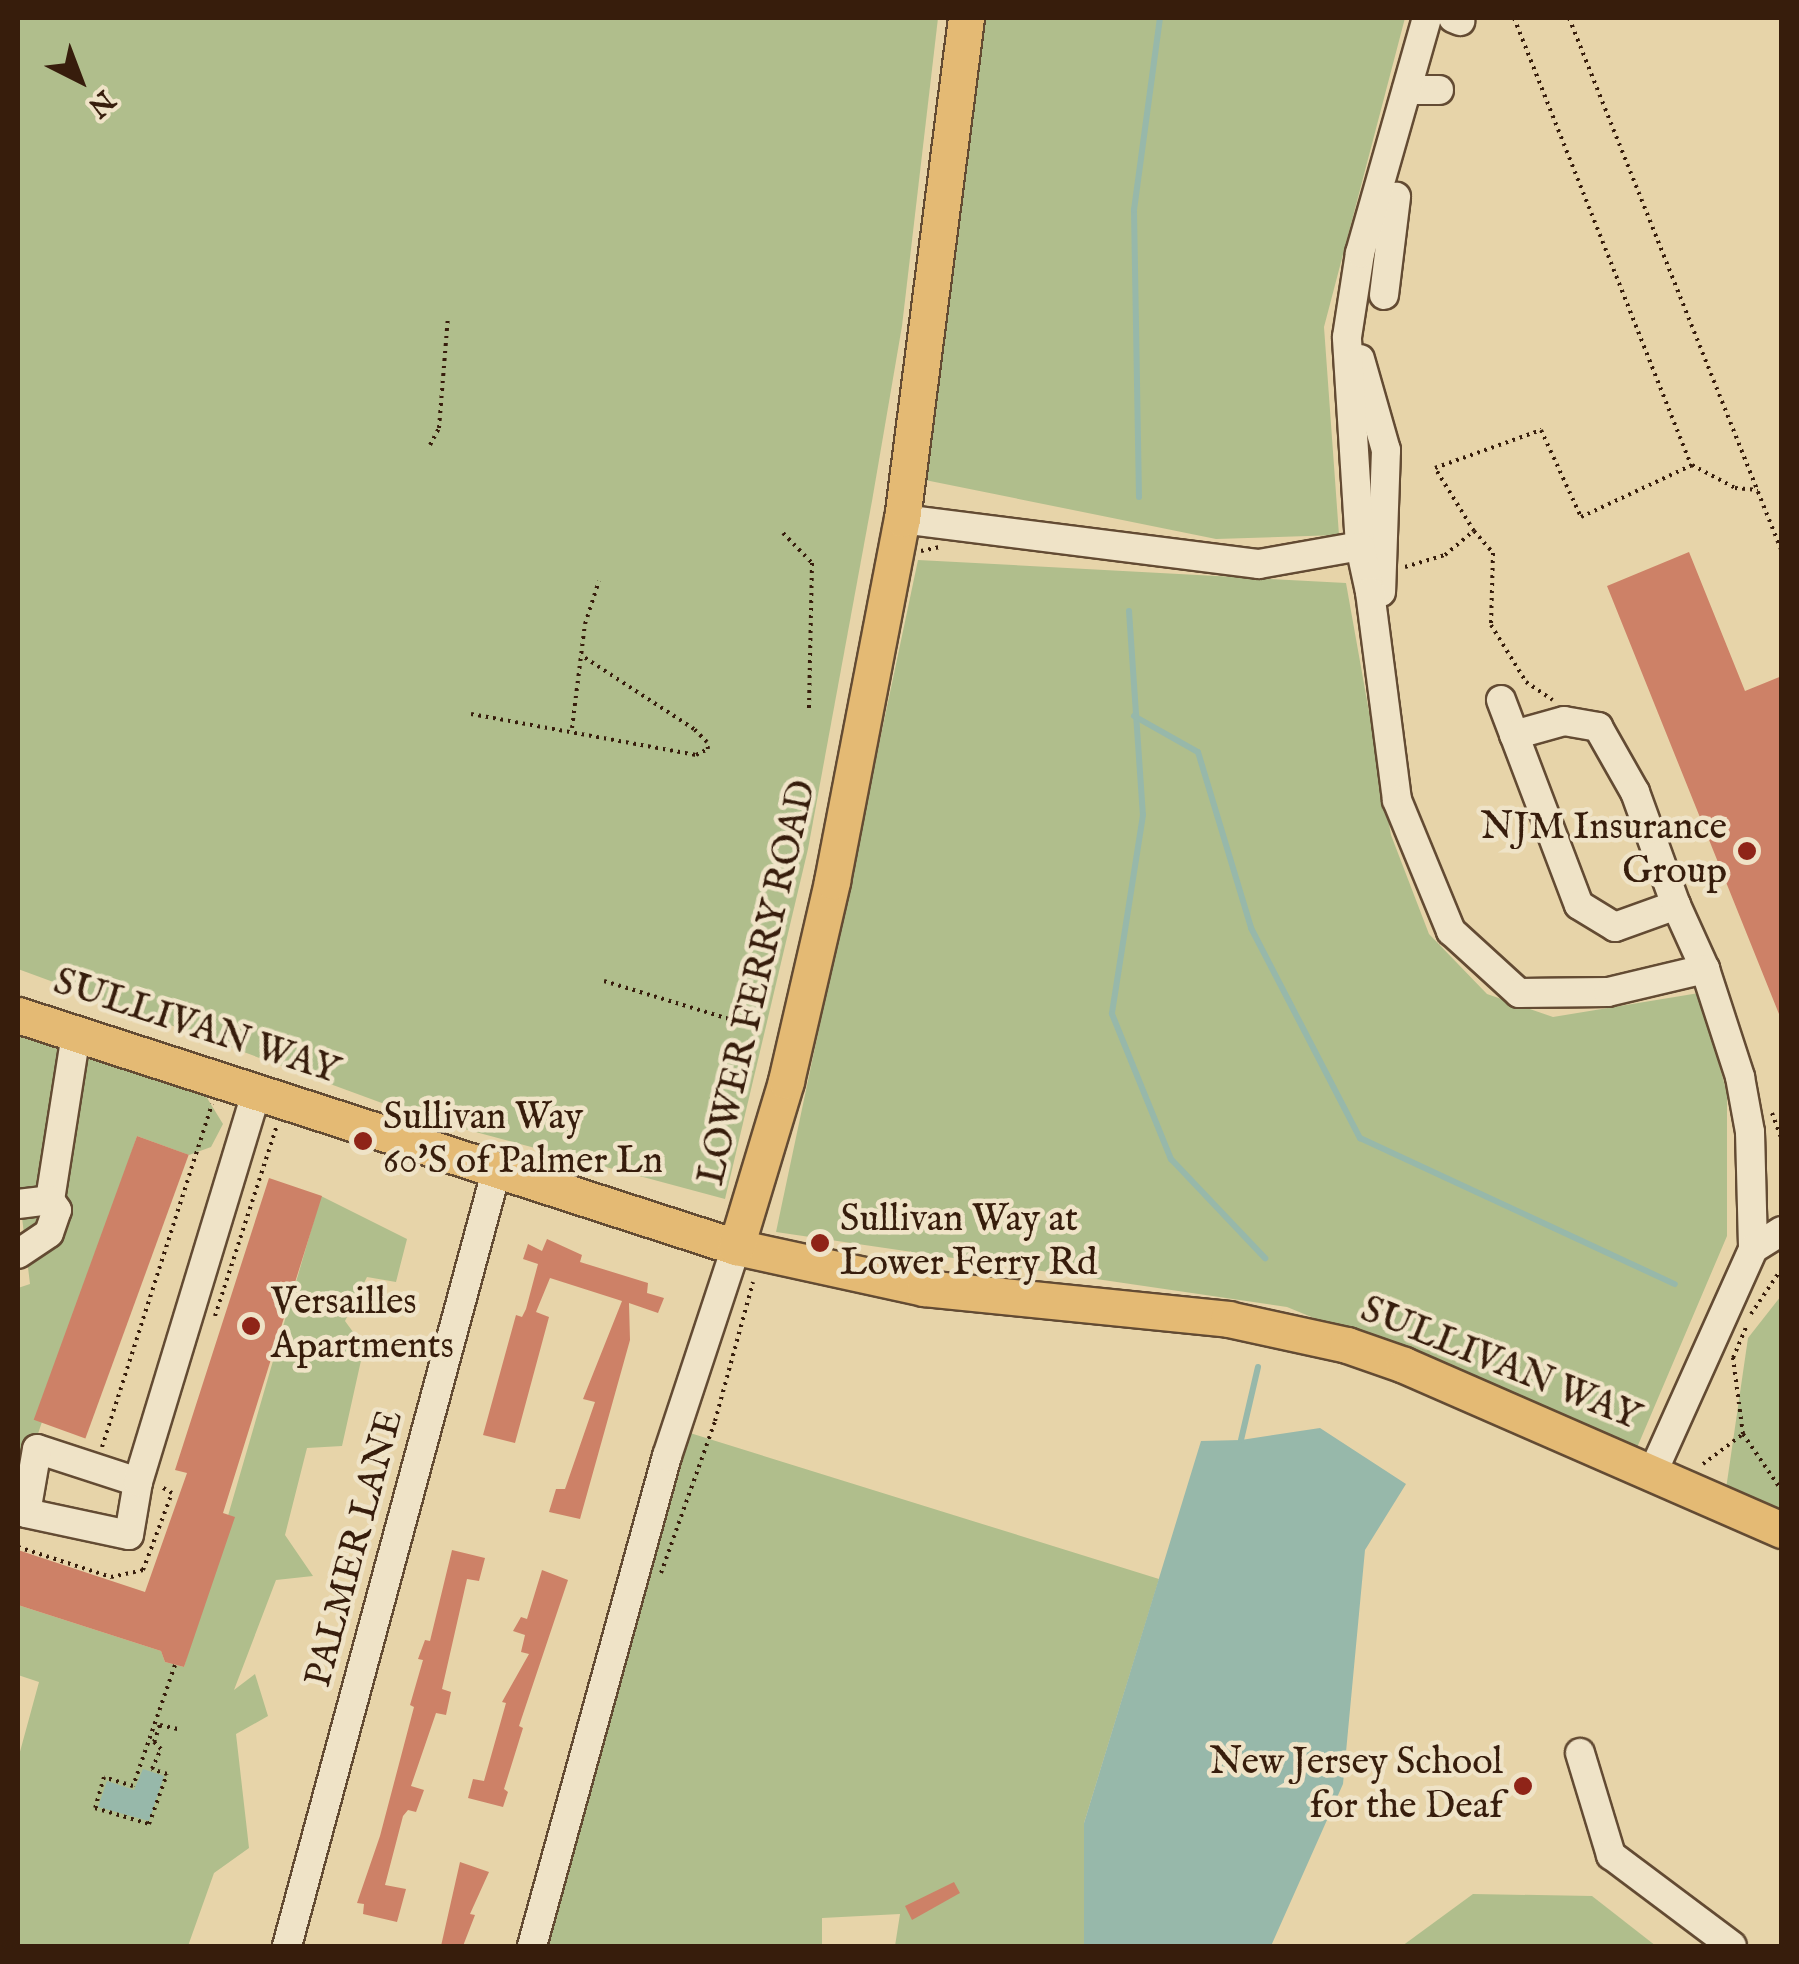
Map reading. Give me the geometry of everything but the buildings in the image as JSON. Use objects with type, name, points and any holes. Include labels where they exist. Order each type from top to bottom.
[{"type":"main road","name":"LOWER FERRY ROAD","points":[[736,1247],[786,1081],[828,898],[902,519],[966,18]]},
{"type":"main road","name":"SULLIVAN WAY","points":[[18,1015],[736,1247],[924,1288],[1228,1319],[1347,1344],[1404,1365],[1782,1530]]},
{"type":"street","points":[[1427,18],[1360,253],[1349,324],[1360,546],[1397,800],[1451,932],[1519,992],[1608,992],[1705,968]]},
{"type":"street","points":[[1406,90],[1439,90]]},
{"type":"street","points":[[1384,295],[1396,197]]},
{"type":"street","points":[[1349,324],[1386,450],[1377,646]]},
{"type":"street","points":[[902,519],[1259,564],[1360,546]]},
{"type":"street","points":[[1500,700],[1580,905],[1615,926],[1676,904]]},
{"type":"street","points":[[1514,735],[1564,721],[1598,727],[1635,792],[1676,904],[1705,968],[1740,1077],[1750,1132],[1752,1249],[1652,1474]]},
{"type":"street","points":[[22,1253],[49,1234],[57,1210],[50,1200],[76,1034]]},
{"type":"street","points":[[138,1482],[258,1092]]},
{"type":"street","name":"PALMER LANE","points":[[287,1946],[496,1172]]},
{"type":"street","points":[[19,1204],[50,1200]]},
{"type":"street","points":[[1752,1249],[1782,1231]]},
{"type":"street","name":"LOWER FERRY ROAD","points":[[532,1946],[667,1456],[736,1247]]},
{"type":"street","points":[[1580,1753],[1611,1855],[1732,1946]]},
{"type":"path","points":[[1514,18],[1692,465]]},
{"type":"path","points":[[1570,18],[1782,552]]},
{"type":"path","points":[[430,444],[438,428],[448,318]]},
{"type":"path","points":[[783,534],[812,563],[809,708]]},
{"type":"path","points":[[572,730],[581,655],[599,581]]},
{"type":"path","points":[[471,714],[696,755],[708,750],[703,735],[694,728],[581,655]]},
{"type":"path","points":[[604,981],[750,1025]]},
{"type":"path","points":[[102,1447],[213,1100]]},
{"type":"path","points":[[213,1323],[277,1124]]},
{"type":"path","points":[[1782,1268],[1752,1312],[1733,1358],[1743,1434],[1782,1491]]},
{"type":"path","points":[[656,1588],[715,1422],[753,1282]]},
{"type":"path","points":[[1686,1488],[1697,1468],[1743,1434]]},
{"type":"path","points":[[18,1546],[111,1577],[143,1570],[172,1492],[160,1487],[165,1469]]},
{"type":"path","points":[[152,1769],[161,1748],[154,1742],[175,1665]]},
{"type":"path","points":[[158,1724],[178,1729]]},
{"type":"path","points":[[140,1766],[166,1774],[149,1824],[95,1808],[104,1777],[133,1786],[140,1766],[158,1724]]},
{"type":"green space","points":[[18,18],[938,18],[902,326],[872,501],[808,849],[725,1199],[420,1117],[18,969]]},
{"type":"green space","points":[[984,18],[1405,18],[1324,327],[1339,535],[1216,539],[925,480]]},
{"type":"green space","points":[[918,560],[1346,583],[1391,835],[1429,934],[1487,994],[1553,1017],[1699,993],[1727,1093],[1727,1236],[1636,1450],[1287,1307],[776,1232]]},
{"type":"green space","points":[[18,1029],[204,1093],[223,1124],[211,1147],[189,1155],[137,1136],[18,1494],[18,1288],[30,1284],[18,1184]]},
{"type":"green space","points":[[321,1196],[407,1239],[396,1282],[367,1277],[345,1321],[364,1347],[342,1446],[307,1448],[285,1535],[313,1576],[276,1580],[234,1690],[255,1674],[268,1716],[236,1734],[249,1848],[214,1873],[188,1946],[18,1946],[18,1759],[39,1682],[18,1675],[18,1605],[161,1651],[165,1662],[184,1667]]},
{"type":"green space","points":[[1781,1296],[1781,1514],[1726,1489],[1748,1338]]},
{"type":"green space","points":[[690,1433],[1159,1579],[1084,1823],[1084,1946],[895,1946],[900,1914],[822,1918],[822,1946],[537,1946]]},
{"type":"green space","points":[[1473,1894],[1592,1896],[1656,1946],[1402,1946]]},
{"type":"shaded area","points":[[1320,1428],[1406,1484],[1365,1550],[1343,1784],[1271,1946],[1084,1946],[1084,1823],[1201,1441],[1241,1440]]},
{"type":"shaded area","points":[[143,1769],[164,1776],[149,1821],[98,1807],[107,1781],[134,1790]]},
{"type":"waterway","points":[[1139,497],[1134,210],[1160,18]]},
{"type":"waterway","points":[[1129,611],[1143,815],[1112,1014],[1171,1159],[1265,1258]]},
{"type":"waterway","points":[[1134,716],[1198,752],[1251,928],[1360,1138],[1675,1284]]},
{"type":"waterway","points":[[1241,1440],[1258,1367]]},
{"type":"place","name":"NJM Insurance Group","points":[[1747,851]]},
{"type":"place","name":"Sullivan Way 60'S of Palmer Ln","points":[[363,1141]]},
{"type":"place","name":"Sullivan Way at Lower Ferry Rd","points":[[820,1243]]},
{"type":"place","name":"Versailles Apartments","points":[[251,1326]]},
{"type":"place","name":"New Jersey School for the Deaf","points":[[1523,1786]]}]
